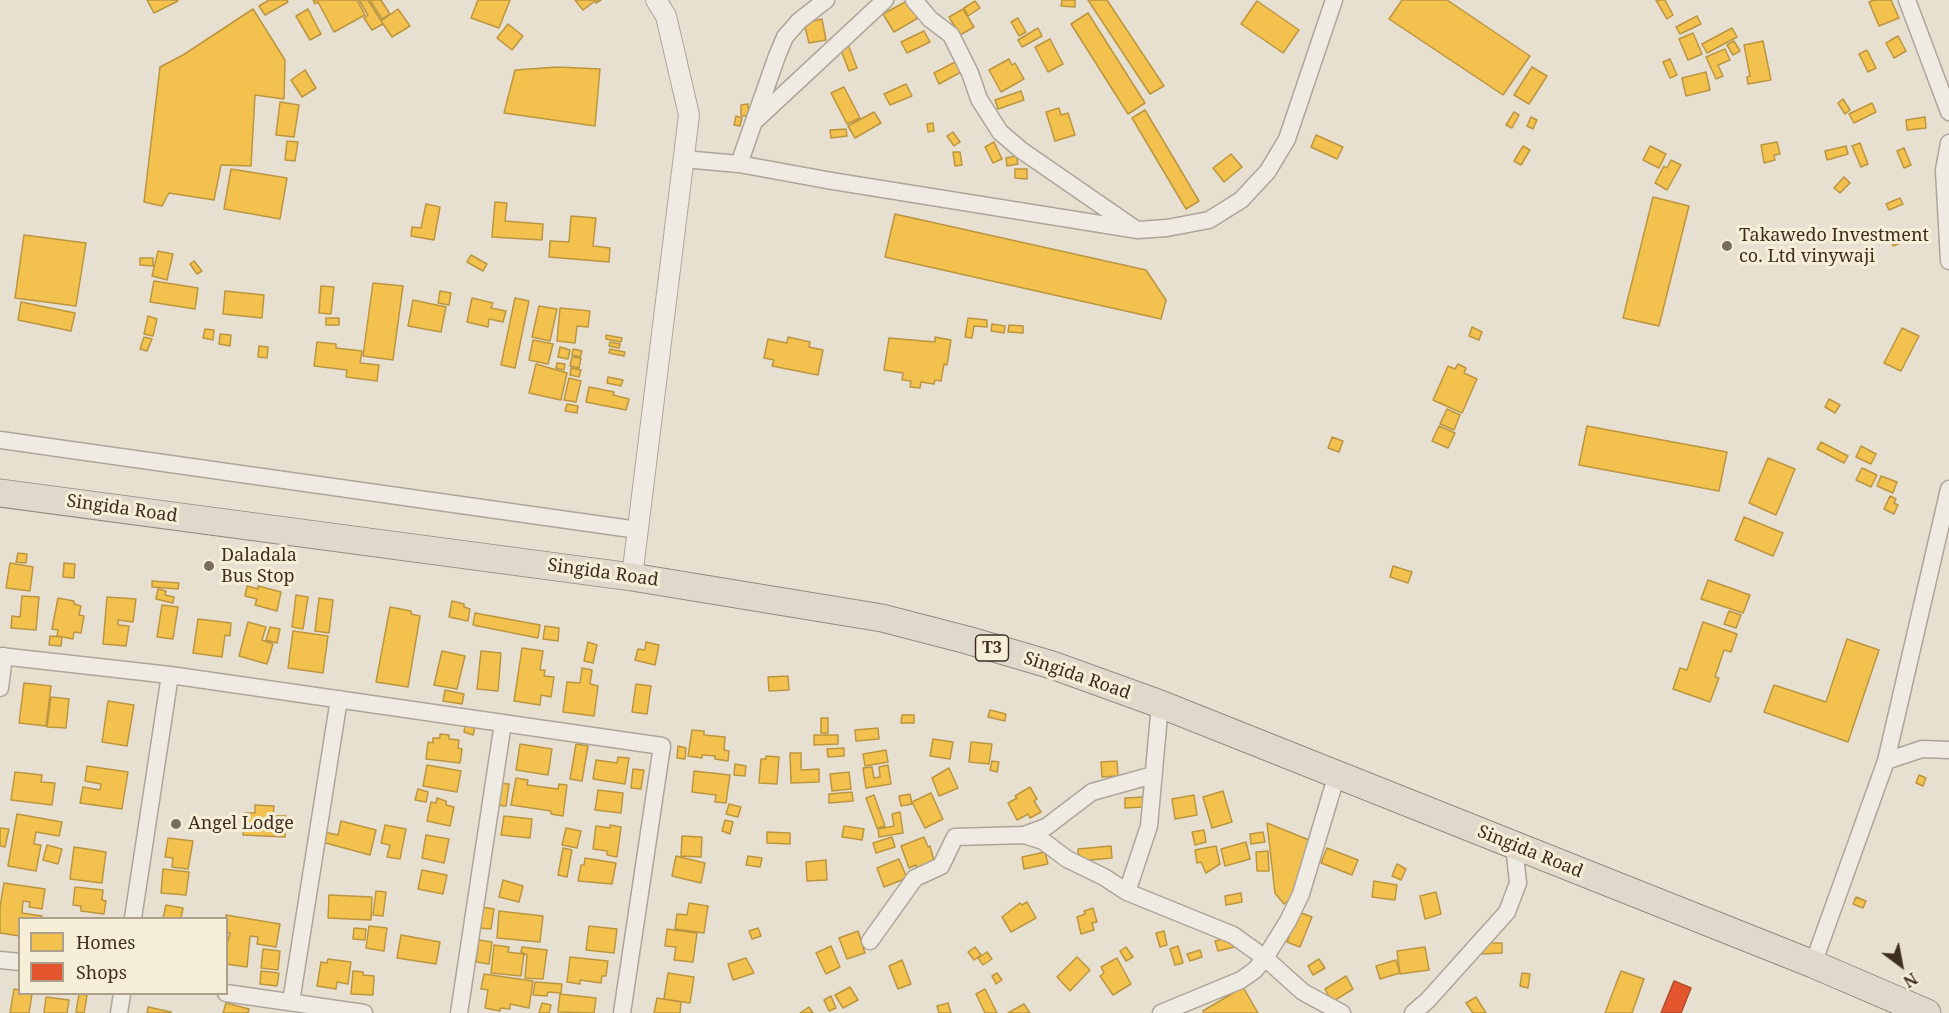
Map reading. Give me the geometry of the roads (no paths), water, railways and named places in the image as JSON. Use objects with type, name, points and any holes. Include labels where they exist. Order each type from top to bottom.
[{"type":"highway","name":"Singida Road","points":[[0,493],[632,576],[882,618],[1052,665],[1160,704],[1813,964],[1927,1013]]},
{"type":"street","points":[[632,576],[689,115],[666,16],[656,0]]},
{"type":"street","points":[[739,164],[785,37],[799,21],[826,0]]},
{"type":"street","points":[[753,123],[885,0]]},
{"type":"street","points":[[914,0],[930,19],[951,35],[970,73],[979,99],[1000,132],[1021,150],[1138,230]]},
{"type":"street","points":[[683,159],[739,164],[1138,230],[1167,228],[1209,220],[1241,200],[1268,171],[1287,139],[1334,0]]},
{"type":"street","points":[[1907,0],[1949,112]]},
{"type":"street","points":[[1949,143],[1944,170],[1949,261]]},
{"type":"street","points":[[0,440],[638,530]]},
{"type":"street","points":[[1813,964],[1886,761],[1949,489]]},
{"type":"street","points":[[0,688],[2,656],[170,675],[662,746],[622,1013]]},
{"type":"street","points":[[133,917],[170,675]]},
{"type":"street","points":[[291,1002],[339,699]]},
{"type":"street","points":[[1127,892],[1149,826],[1160,704]]},
{"type":"street","points":[[459,1013],[503,723]]},
{"type":"street","points":[[1886,761],[1922,749],[1949,750]]},
{"type":"street","points":[[1161,1013],[1241,980],[1255,970],[1265,958],[1288,921],[1300,894],[1337,774]]},
{"type":"street","points":[[870,941],[915,878],[941,866],[956,837],[1024,835],[1046,827],[1092,792],[1152,775]]},
{"type":"street","points":[[1024,835],[1043,841],[1066,859],[1104,877],[1127,892],[1233,935],[1265,958],[1303,992],[1342,1013]]},
{"type":"street","points":[[1413,1013],[1428,1000],[1507,912],[1518,883],[1514,845]]},
{"type":"street","points":[[0,960],[18,962]]},
{"type":"street","points":[[228,993],[364,1013]]},
{"type":"street","points":[[119,1013],[122,995]]},
{"type":"place","name":"Takawedo Investment co. Ltd vinywaji","points":[[1727,246]]},
{"type":"place","name":"Daladala Bus Stop","points":[[209,566]]},
{"type":"place","name":"Angel Lodge","points":[[176,824]]}]
